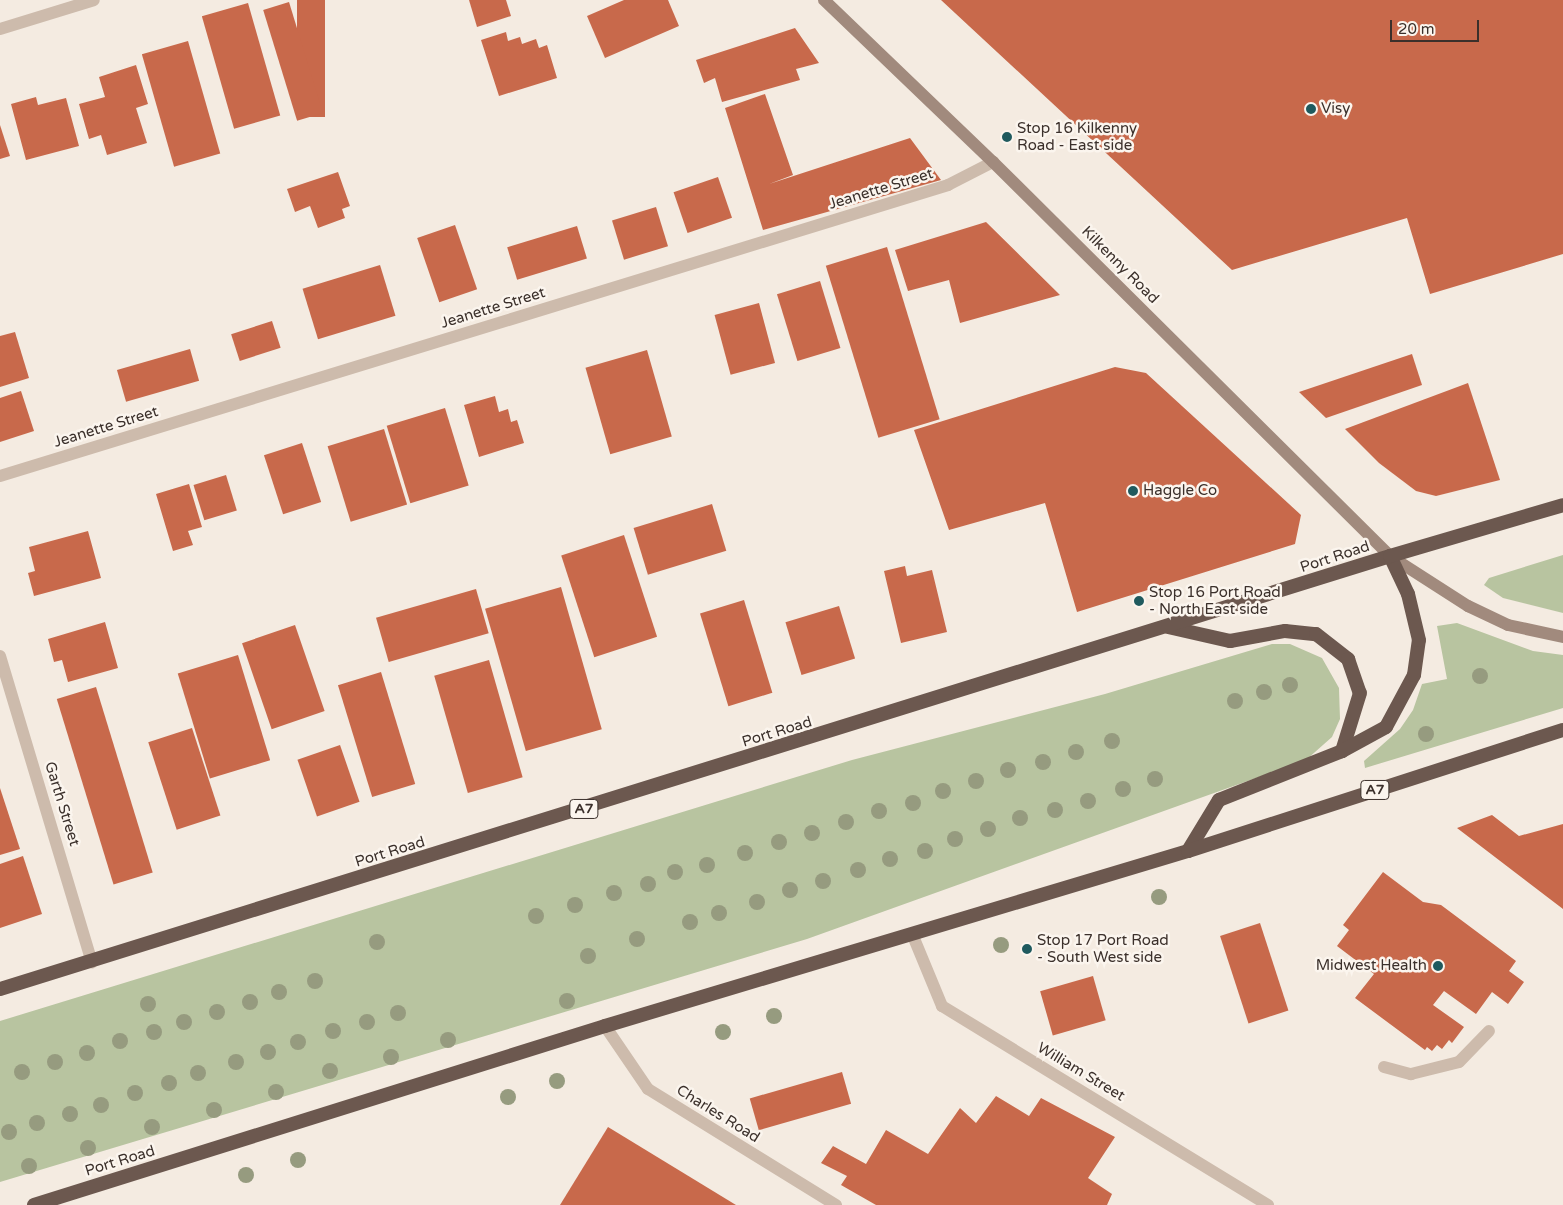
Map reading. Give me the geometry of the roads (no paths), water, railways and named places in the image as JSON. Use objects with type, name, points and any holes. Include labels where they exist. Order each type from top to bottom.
[{"type":"highway","name":"Port Road","points":[[0,989],[92,962],[1390,556],[1563,505]]},
{"type":"highway","points":[[1188,851],[1219,800],[1342,751],[1386,727],[1414,674],[1419,640],[1408,594],[1390,556]]},
{"type":"highway","points":[[1167,627],[1230,641],[1285,631],[1316,634],[1348,659],[1360,693],[1342,751]]},
{"type":"highway","name":"Port Road","points":[[34,1205],[605,1026],[913,936],[1188,851],[1563,730]]},
{"type":"main road","name":"Kilkenny Road","points":[[824,0],[993,162],[1390,556],[1475,610],[1508,624],[1563,637]]},
{"type":"street","points":[[0,29],[94,0]]},
{"type":"street","name":"Jeanette Street","points":[[0,476],[939,188],[993,162]]},
{"type":"street","name":"Garth Street","points":[[0,656],[92,962]]},
{"type":"street","name":"William Street","points":[[913,936],[942,1006],[1268,1205]]},
{"type":"street","name":"Charles Road","points":[[605,1026],[648,1089],[836,1205]]},
{"type":"street","points":[[1384,1067],[1411,1074],[1459,1062],[1489,1031]]},
{"type":"place","name":"Visy","points":[[1311,109]]},
{"type":"place","name":"Stop 16 Kilkenny Road - East side","points":[[1007,137]]},
{"type":"place","name":"Haggle Co","points":[[1133,491]]},
{"type":"place","name":"Stop 16 Port Road - North East side","points":[[1139,601]]},
{"type":"place","name":"Stop 17 Port Road - South West side","points":[[1027,949]]},
{"type":"place","name":"Midwest Health","points":[[1438,966]]}]
